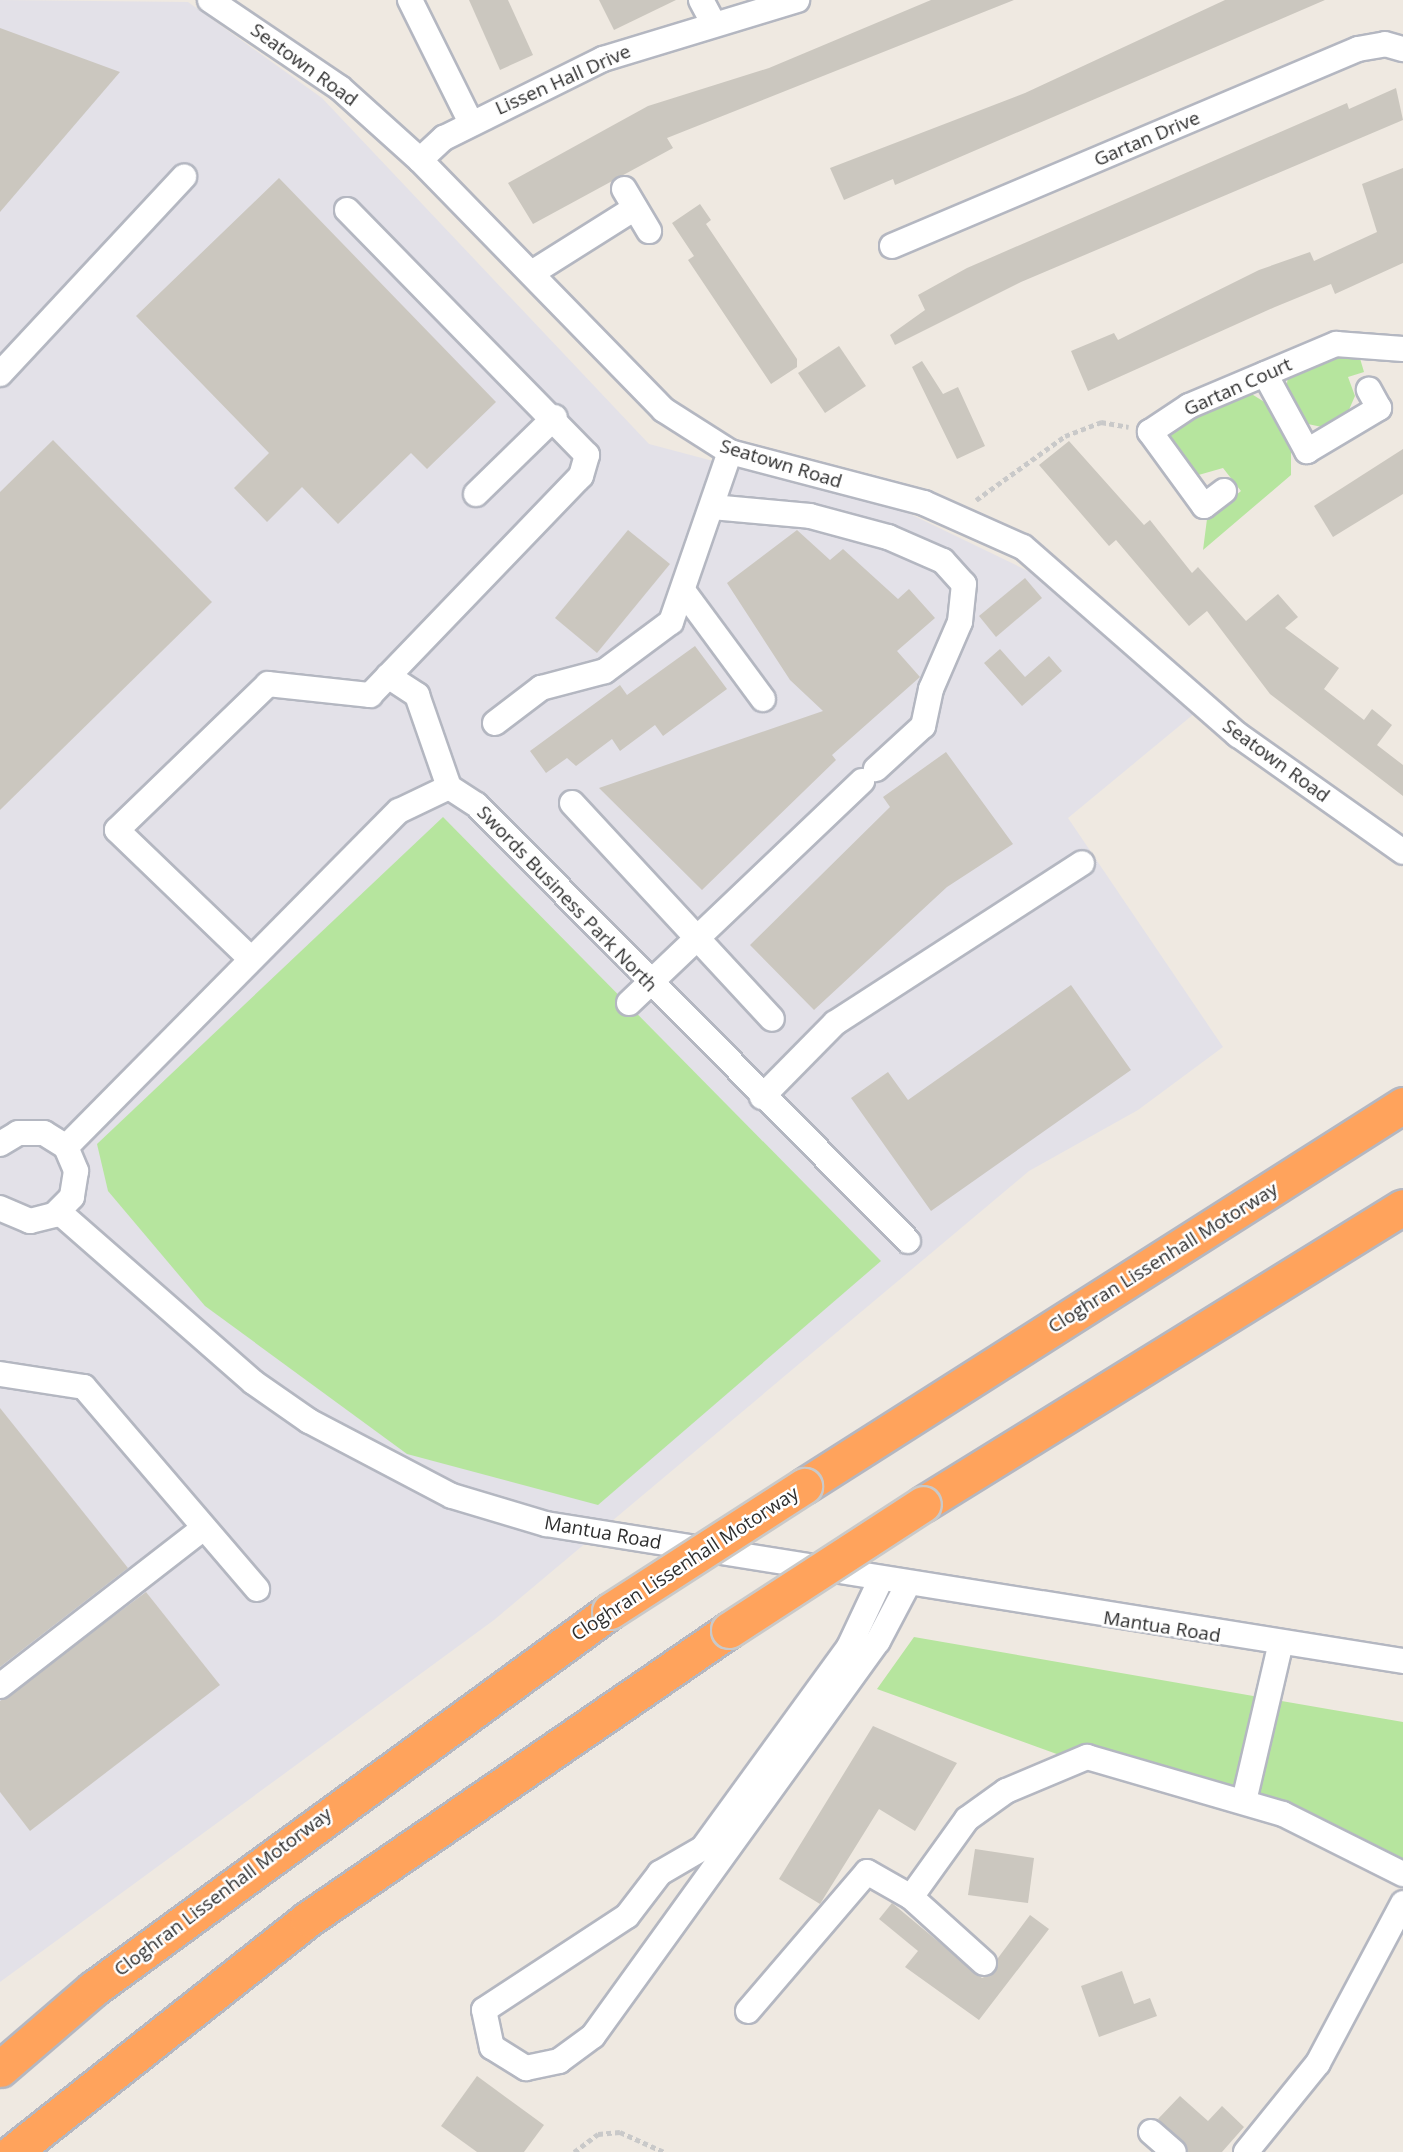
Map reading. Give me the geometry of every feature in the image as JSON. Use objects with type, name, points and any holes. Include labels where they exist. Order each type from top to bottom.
[{"type":"highway","name":"Cloghran Lissenhall Motorway","points":[[0,2069],[104,1981],[610,1611],[1403,1105]]},
{"type":"highway","points":[[13,2152],[308,1919],[729,1630],[923,1504],[1403,1207]]},
{"type":"street","name":"Seatown Road","points":[[210,0],[340,88],[420,160],[535,271],[664,410],[730,452],[924,503],[1023,547],[1238,735],[1403,852]]},
{"type":"street","points":[[410,0],[471,123]]},
{"type":"street","name":"Lissen Hall Drive","points":[[420,160],[471,123],[707,10],[750,19],[797,0]]},
{"type":"street","name":"Gartan Drive","points":[[892,246],[1359,49],[1385,44],[1403,49]]},
{"type":"street","points":[[0,374],[184,177]]},
{"type":"street","points":[[535,271],[629,199],[649,231]]},
{"type":"street","points":[[251,959],[117,830],[268,684],[370,695],[581,476],[587,455],[555,417],[347,210]]},
{"type":"street","name":"Gartan Court","points":[[1150,432],[1189,406],[1336,344],[1403,349]]},
{"type":"street","points":[[1265,374],[1307,451],[1379,408],[1369,390]]},
{"type":"street","points":[[476,494],[555,417]]},
{"type":"street","points":[[1150,432],[1204,506],[1224,491]]},
{"type":"street","points":[[495,723],[541,688],[606,671],[671,622],[684,592],[730,452]]},
{"type":"street","points":[[629,1003],[923,726],[931,689],[960,622],[964,584],[943,561],[888,537],[810,516],[712,507]]},
{"type":"street","points":[[684,592],[762,699]]},
{"type":"street","points":[[66,1147],[399,811],[449,787],[417,695],[388,676]]},
{"type":"street","name":"Swords Business Park North","points":[[449,787],[477,804],[649,985],[908,1241]]},
{"type":"street","points":[[572,803],[772,1019]]},
{"type":"street","points":[[762,1097],[835,1023],[1082,863]]},
{"type":"street","points":[[0,1144],[31,1131],[66,1147]]},
{"type":"street","points":[[0,1208],[30,1222],[59,1212],[76,1184],[66,1147]]},
{"type":"street","name":"Mantua Road","points":[[59,1212],[253,1382],[381,1462],[452,1496],[546,1524],[1280,1646],[1403,1661]]},
{"type":"street","points":[[0,1374],[84,1387],[257,1589]]},
{"type":"street","points":[[0,1686],[204,1528]]},
{"type":"street","points":[[880,1581],[849,1647],[703,1848],[660,1873],[627,1916],[484,2010],[492,2047],[526,2068],[559,2061],[593,2036],[878,1641],[907,1586]]},
{"type":"street","points":[[1244,1801],[1280,1646]]},
{"type":"street","points":[[911,1897],[967,1819],[1006,1791],[1087,1757],[1244,1801],[1366,1850],[1403,1874]]},
{"type":"street","points":[[748,2011],[867,1872],[911,1897],[984,1963]]},
{"type":"street","points":[[1246,2152],[1318,2063],[1403,1903]]},
{"type":"street","points":[[1152,2132],[1174,2152]]},
{"type":"path","points":[[962,520],[969,504],[1065,436],[1101,422],[1150,432]]},
{"type":"path","points":[[574,2152],[598,2134],[620,2132],[664,2152]]},
{"type":"shaded area","points":[[0,0],[188,2],[322,98],[649,444],[906,512],[1055,584],[1195,713],[1068,818],[1223,1047],[1138,1110],[1029,1171],[494,1620],[0,1982]]},
{"type":"green space","points":[[1359,355],[1364,372],[1348,377],[1355,396],[1348,412],[1322,427],[1303,423],[1286,389],[1288,377],[1311,360]]},
{"type":"green space","points":[[1250,393],[1266,403],[1291,448],[1291,475],[1203,550],[1207,519],[1241,491],[1223,468],[1195,476],[1166,436],[1175,425]]},
{"type":"green space","points":[[443,817],[881,1261],[598,1505],[407,1454],[205,1306],[108,1191],[97,1144]]},
{"type":"green space","points":[[914,1637],[1403,1722],[1403,1869],[1337,1833],[1065,1757],[877,1689]]},
{"type":"building","points":[[469,0],[508,0],[533,55],[500,70]]},
{"type":"building","points":[[599,0],[676,0],[614,30]]},
{"type":"building","points":[[931,0],[1014,0],[667,138],[673,148],[533,224],[508,183],[648,106],[769,68]]},
{"type":"building","points":[[1225,0],[1325,0],[895,185],[893,179],[844,200],[830,168],[1025,93]]},
{"type":"building","points":[[0,28],[120,72],[0,212]]},
{"type":"building","points":[[1396,88],[1403,120],[1021,282],[895,345],[890,335],[925,310],[918,295],[967,268],[1347,103],[1349,109]]},
{"type":"building","points":[[1403,168],[1403,263],[1335,294],[1331,284],[1088,391],[1071,351],[1114,333],[1118,340],[1259,270],[1310,252],[1314,261],[1377,232],[1362,184]]},
{"type":"building","points":[[279,178],[496,402],[427,469],[411,453],[338,524],[302,487],[267,522],[234,488],[269,453],[136,316]]},
{"type":"building","points":[[700,204],[711,220],[706,224],[797,359],[797,367],[771,384],[688,260],[694,256],[672,223]]},
{"type":"building","points":[[839,346],[866,386],[825,413],[798,373]]},
{"type":"building","points":[[922,361],[943,394],[958,387],[985,446],[957,459],[912,367]]},
{"type":"building","points":[[53,440],[212,602],[0,810],[0,492]]},
{"type":"building","points":[[1069,441],[1144,525],[1150,520],[1192,573],[1198,567],[1246,621],[1278,594],[1298,617],[1285,628],[1339,668],[1324,689],[1364,720],[1372,709],[1392,725],[1377,745],[1403,765],[1403,796],[1270,694],[1207,611],[1189,626],[1116,540],[1109,546],[1039,465]]},
{"type":"building","points":[[1403,449],[1403,494],[1333,537],[1314,506]]},
{"type":"building","points":[[628,530],[670,564],[597,653],[555,618]]},
{"type":"building","points":[[797,530],[830,560],[843,549],[898,599],[909,589],[935,618],[897,651],[920,677],[832,755],[836,760],[702,890],[599,788],[823,711],[790,680],[727,583]]},
{"type":"building","points":[[1025,578],[1042,598],[996,637],[979,616]]},
{"type":"building","points":[[695,646],[727,689],[663,736],[655,725],[620,751],[612,739],[576,766],[567,758],[546,773],[530,751],[620,685],[627,695]]},
{"type":"building","points":[[1000,649],[1025,677],[1049,656],[1062,671],[1022,706],[984,663]]},
{"type":"building","points":[[946,752],[1013,844],[947,887],[814,1010],[750,945],[890,807],[883,797]]},
{"type":"building","points":[[1071,985],[1131,1070],[931,1211],[851,1098],[888,1072],[908,1100]]},
{"type":"building","points":[[0,1408],[128,1568],[0,1667]]},
{"type":"building","points":[[146,1592],[220,1685],[30,1831],[0,1792],[0,1701]]},
{"type":"building","points":[[873,1726],[957,1763],[915,1831],[879,1809],[820,1904],[779,1879]]},
{"type":"building","points":[[975,1849],[1034,1858],[1028,1903],[968,1895]]},
{"type":"building","points":[[892,1903],[982,1978],[995,1972],[998,1958],[1030,1915],[1049,1929],[979,2020],[905,1967],[918,1951],[879,1919]]},
{"type":"building","points":[[1122,1971],[1134,2004],[1150,1998],[1157,2016],[1099,2037],[1081,1986]]},
{"type":"building","points":[[477,2076],[544,2125],[524,2152],[477,2152],[441,2126]]},
{"type":"building","points":[[1180,2096],[1208,2121],[1222,2106],[1244,2127],[1222,2152],[1188,2152],[1158,2119]]}]
